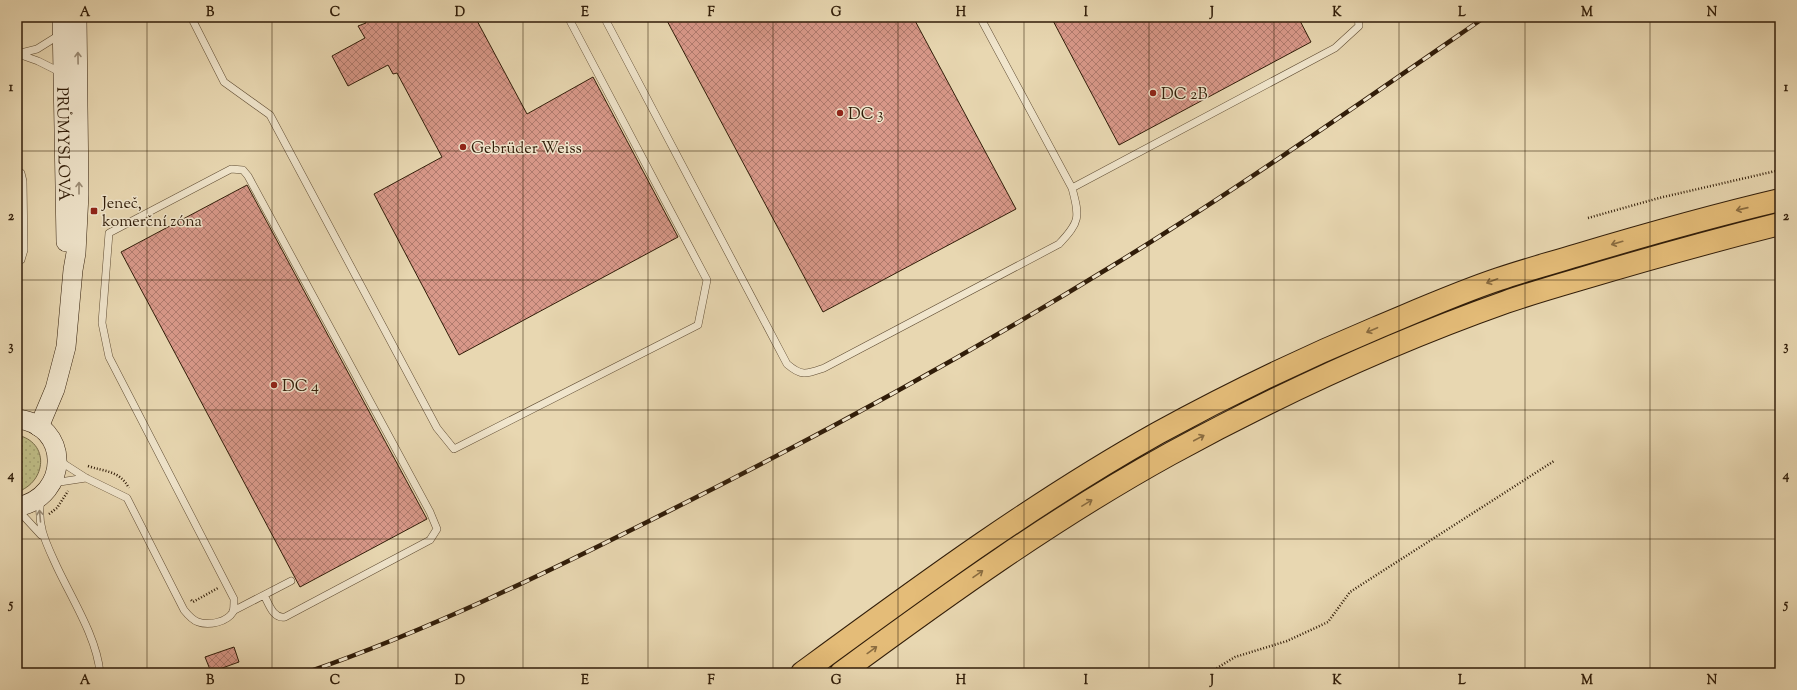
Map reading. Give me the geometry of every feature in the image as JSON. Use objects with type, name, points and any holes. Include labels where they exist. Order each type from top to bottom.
[{"type":"highway","points":[[802,673],[932,578],[1021,517],[1080,479],[1158,433],[1232,394],[1328,348],[1500,278],[1695,220],[1780,200]]},
{"type":"highway","points":[[841,673],[949,594],[1024,542],[1168,455],[1244,414],[1336,371],[1410,339],[1507,301],[1703,243],[1780,224]]},
{"type":"main road","name":"PRŮMYSLOVÁ","points":[[39,427],[55,388],[66,347],[76,253],[79,194],[77,17]]},
{"type":"main road","name":"PRŮMYSLOVÁ","points":[[63,25],[66,241],[73,270]]},
{"type":"main road","points":[[17,419],[25,420],[39,427],[50,438],[55,448],[57,460],[57,471],[47,490],[27,505],[17,507]]},
{"type":"lane","points":[[191,17],[224,82],[270,115],[436,428],[454,449],[698,325],[707,280],[568,17]]},
{"type":"lane","points":[[604,17],[787,364],[795,371],[806,374],[824,368],[1059,244],[1073,229],[1078,210],[1072,188],[980,17]]},
{"type":"lane","points":[[1072,188],[1335,48],[1359,26],[1358,17]]},
{"type":"lane","points":[[19,54],[37,49],[63,25]]},
{"type":"lane","points":[[19,54],[38,61],[63,74]]},
{"type":"lane","points":[[233,611],[234,599],[109,357],[102,323],[109,234],[232,169],[243,170],[248,176],[430,512],[436,529],[430,540],[285,617],[281,618],[275,615],[264,595]]},
{"type":"lane","points":[[17,170],[21,173],[23,181],[24,250],[21,260],[17,262]]},
{"type":"lane","points":[[57,460],[86,478],[127,498],[184,610],[190,617],[198,622],[207,624],[226,619],[233,611],[291,581]]},
{"type":"lane","points":[[86,478],[47,490],[39,510],[43,536],[87,630],[99,663],[100,673]]},
{"type":"lane","points":[[17,507],[43,536]]},
{"type":"path","points":[[1588,218],[1659,198],[1780,170]]},
{"type":"path","points":[[1209,673],[1235,657],[1287,641],[1328,622],[1350,592],[1554,461]]},
{"type":"shaded area","points":[[17,435],[28,439],[35,445],[41,462],[39,471],[34,480],[27,487],[17,492]]},
{"type":"building","points":[[362,17],[475,17],[527,114],[593,77],[678,237],[459,355],[374,194],[442,157],[397,73],[393,74],[388,65],[348,86],[332,56],[365,38],[358,26],[366,23]]},
{"type":"building","name":"DC 3","points":[[665,17],[913,17],[1016,209],[823,312]]},
{"type":"building","name":"DC 2B","points":[[1051,17],[1298,17],[1311,42],[1119,145]]},
{"type":"building","name":"DC 4","points":[[247,185],[427,519],[300,587],[121,252]]},
{"type":"building","points":[[234,647],[239,662],[211,672],[205,657]]},
{"type":"railway","points":[[305,673],[398,638],[533,578],[779,455],[947,363],[1112,266],[1207,206],[1485,17]]},
{"type":"place","name":"DC 2B","points":[[1153,93]]},
{"type":"place","name":"DC 3","points":[[840,113]]},
{"type":"place","name":"Gebrüder Weiss","points":[[463,147]]},
{"type":"place","name":"Jeneč, komerční zóna","points":[[94,211]]},
{"type":"place","name":"DC 4","points":[[274,385]]}]
